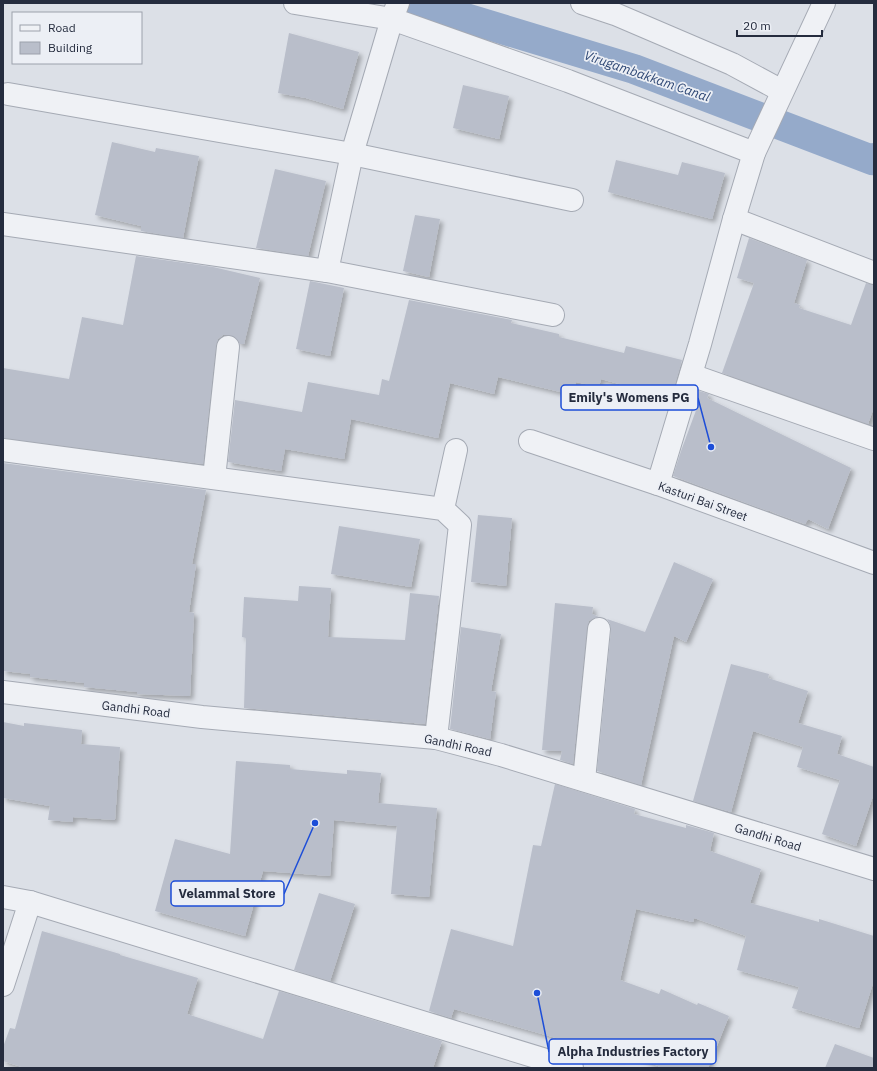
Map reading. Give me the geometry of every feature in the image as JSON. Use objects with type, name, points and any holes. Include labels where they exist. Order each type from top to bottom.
[{"type":"street","points":[[295,3],[395,11],[568,81],[754,153]]},
{"type":"street","points":[[582,3],[615,14],[732,64],[782,91]]},
{"type":"street","points":[[658,484],[691,375],[734,219],[754,153],[824,3]]},
{"type":"street","points":[[327,271],[352,154],[395,11]]},
{"type":"street","points":[[8,94],[352,154],[572,200]]},
{"type":"street","points":[[734,219],[874,273]]},
{"type":"street","points":[[3,224],[327,271],[553,315]]},
{"type":"street","points":[[214,478],[228,347]]},
{"type":"street","points":[[691,375],[874,439]]},
{"type":"street","name":"Kasturi Bai Street","points":[[530,441],[658,484],[874,563]]},
{"type":"street","points":[[3,450],[443,509],[460,525],[436,738]]},
{"type":"street","points":[[443,509],[456,450]]},
{"type":"street","points":[[584,780],[599,629]]},
{"type":"street","name":"Gandhi Road","points":[[3,692],[202,717],[436,738],[502,755],[874,869]]},
{"type":"street","points":[[3,897],[30,902],[572,1068]]},
{"type":"street","points":[[3,985],[30,902]]},
{"type":"building","points":[[289,33],[359,52],[343,109],[306,98],[278,93]]},
{"type":"building","points":[[463,85],[509,96],[499,139],[453,128]]},
{"type":"building","points":[[112,142],[155,152],[156,148],[199,156],[183,238],[141,231],[141,226],[95,215]]},
{"type":"building","points":[[616,160],[678,175],[682,162],[725,173],[712,219],[608,192]]},
{"type":"building","points":[[275,169],[326,181],[308,256],[256,248]]},
{"type":"building","points":[[415,215],[440,219],[429,277],[403,271]]},
{"type":"building","points":[[749,238],[807,260],[794,303],[800,305],[799,308],[851,325],[866,283],[874,285],[874,407],[868,424],[722,373],[754,283],[737,278]]},
{"type":"building","points":[[136,256],[213,267],[260,278],[244,344],[240,344],[235,337],[223,335],[218,339],[216,345],[203,464],[3,438],[3,368],[69,379],[82,317],[123,325]]},
{"type":"building","points":[[310,281],[344,288],[330,356],[296,349]]},
{"type":"building","points":[[409,300],[512,320],[511,323],[559,334],[559,337],[624,353],[626,346],[682,360],[671,398],[601,379],[599,387],[576,382],[573,395],[498,377],[494,394],[450,383],[438,438],[351,419],[344,459],[285,449],[281,471],[228,462],[235,400],[302,412],[308,382],[379,395],[382,379],[389,381]]},
{"type":"building","points":[[699,391],[709,394],[707,398],[851,468],[828,529],[808,519],[805,524],[673,476],[698,405],[695,404]]},
{"type":"building","points":[[3,463],[206,490],[192,564],[196,564],[189,612],[194,613],[190,696],[137,694],[137,692],[84,687],[84,683],[30,677],[30,674],[3,671]]},
{"type":"building","points":[[478,515],[512,518],[506,586],[471,582]]},
{"type":"building","points":[[339,526],[420,539],[411,587],[331,574]]},
{"type":"building","points":[[674,562],[713,579],[686,642],[674,636],[641,785],[597,771],[611,630],[607,619],[645,632]]},
{"type":"building","points":[[299,586],[331,588],[328,637],[405,640],[410,593],[439,596],[425,724],[244,708],[246,638],[242,637],[244,597],[298,601]]},
{"type":"building","points":[[555,603],[593,607],[592,614],[599,617],[589,621],[587,628],[573,764],[560,760],[562,751],[542,750]]},
{"type":"building","points":[[461,627],[501,634],[491,691],[496,692],[490,739],[450,729]]},
{"type":"building","points":[[731,664],[769,674],[768,678],[808,691],[798,723],[842,736],[837,754],[874,767],[874,793],[856,846],[822,834],[840,780],[797,767],[803,747],[753,731],[731,812],[693,801]]},
{"type":"building","points":[[3,722],[24,726],[24,723],[82,730],[81,744],[120,747],[115,820],[73,817],[73,822],[48,820],[50,806],[3,798]]},
{"type":"building","points":[[236,761],[290,765],[290,769],[347,774],[347,770],[381,773],[378,803],[437,808],[429,897],[391,894],[397,826],[334,820],[330,876],[263,871],[245,936],[155,911],[175,839],[230,854]]},
{"type":"building","points":[[555,784],[635,809],[634,814],[686,828],[686,825],[714,833],[710,851],[761,869],[750,903],[819,922],[819,919],[874,936],[874,980],[859,1028],[792,1008],[799,987],[737,970],[746,936],[694,918],[693,922],[636,909],[620,980],[659,994],[661,989],[697,1005],[698,1003],[729,1016],[708,1068],[663,1068],[622,1051],[619,1058],[574,1043],[454,1009],[451,1018],[429,1011],[451,929],[513,946],[533,845],[541,846]]},
{"type":"building","points":[[319,893],[355,904],[330,981],[294,970]]},
{"type":"building","points":[[42,931],[198,978],[187,1014],[263,1039],[279,991],[442,1041],[433,1068],[25,1068],[3,1061],[3,1047],[10,1028],[15,1029]]},
{"type":"building","points":[[835,1044],[874,1058],[874,1068],[825,1068]]},
{"type":"waterway","name":"Virugambakkam Canal","points":[[416,3],[634,69],[872,160],[874,158]]},
{"type":"place","name":"Emily's Womens PG","points":[[711,447]]},
{"type":"place","name":"Velammal Store","points":[[315,823]]},
{"type":"place","name":"Alpha Industries Factory","points":[[537,993]]}]
